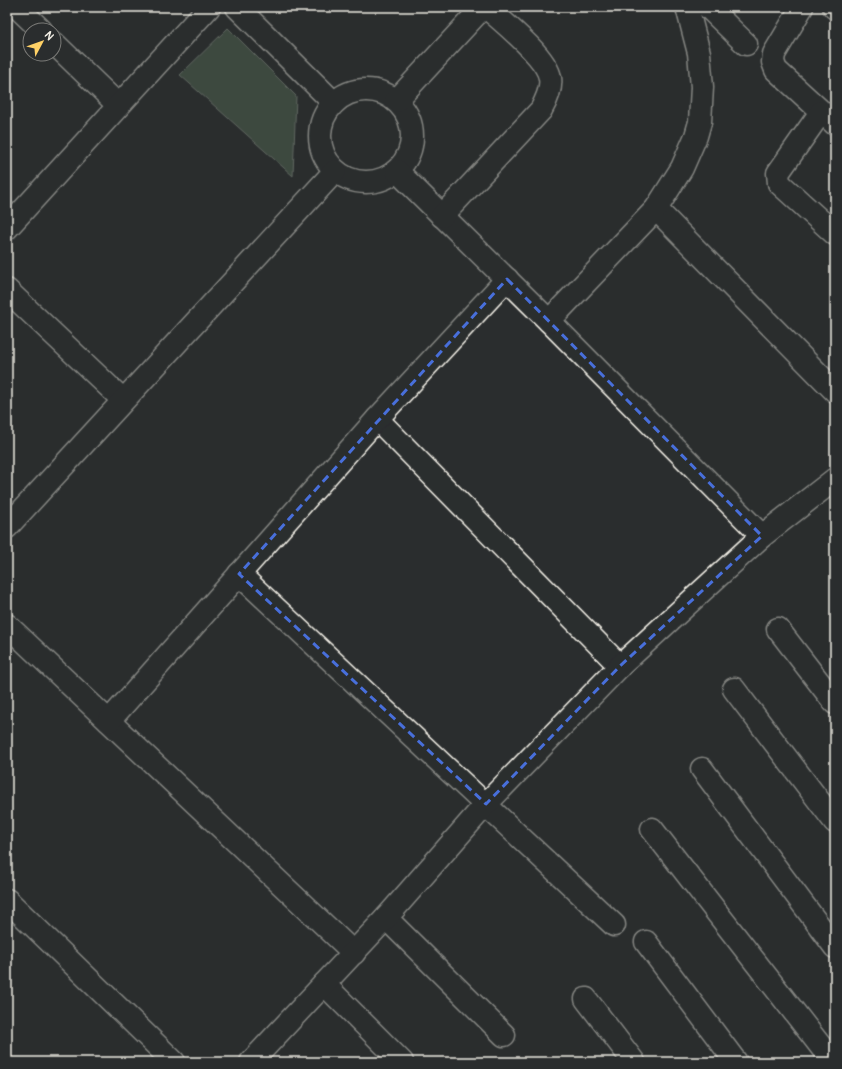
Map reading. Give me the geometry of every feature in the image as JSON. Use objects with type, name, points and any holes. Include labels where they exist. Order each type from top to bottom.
[{"type":"street","points":[[17,7],[33,22]]},
{"type":"street","points":[[7,228],[208,7]]},
{"type":"street","points":[[237,7],[334,102]]},
{"type":"street","points":[[550,321],[656,209],[682,168],[696,136],[700,122],[702,87],[699,53],[687,7]]},
{"type":"street","points":[[708,7],[746,44]]},
{"type":"street","points":[[802,7],[774,54],[773,62],[776,70],[828,118],[778,173],[779,183],[835,234]]},
{"type":"street","points":[[396,101],[478,9],[535,53],[546,65],[550,78],[549,89],[547,99],[541,110],[442,216]]},
{"type":"street","points":[[62,51],[118,105]]},
{"type":"street","points":[[358,90],[371,90],[384,94],[396,101],[406,113],[412,128],[412,143],[407,158],[397,170],[383,180],[366,183],[350,180],[335,171],[325,159],[320,144],[320,129],[324,115],[334,102],[345,95],[358,90]]},
{"type":"street","points":[[397,170],[550,321],[762,536]]},
{"type":"street","points":[[7,527],[335,171]]},
{"type":"street","points":[[656,209],[835,391]]},
{"type":"street","points":[[109,721],[377,419],[508,279]]},
{"type":"street","points":[[7,290],[123,400]]},
{"type":"street","points":[[377,419],[620,666]]},
{"type":"street","points":[[251,1062],[386,918],[486,804],[620,666],[762,536],[835,480]]},
{"type":"street","points":[[239,574],[614,925]]},
{"type":"street","points":[[7,626],[354,952]]},
{"type":"street","points":[[778,629],[835,703]]},
{"type":"street","points":[[734,689],[835,822]]},
{"type":"street","points":[[702,769],[835,947]]},
{"type":"street","points":[[652,829],[833,1062]]},
{"type":"street","points":[[7,900],[174,1062]]},
{"type":"street","points":[[386,918],[504,1035]]},
{"type":"street","points":[[646,942],[736,1062]]},
{"type":"street","points":[[324,984],[402,1062]]},
{"type":"street","points":[[586,999],[634,1062]]},
{"type":"highlighted area","points":[[507,279],[762,536],[620,666],[486,804],[239,574]]},
{"type":"green space","points":[[228,28],[296,96],[293,176],[180,75]]}]
